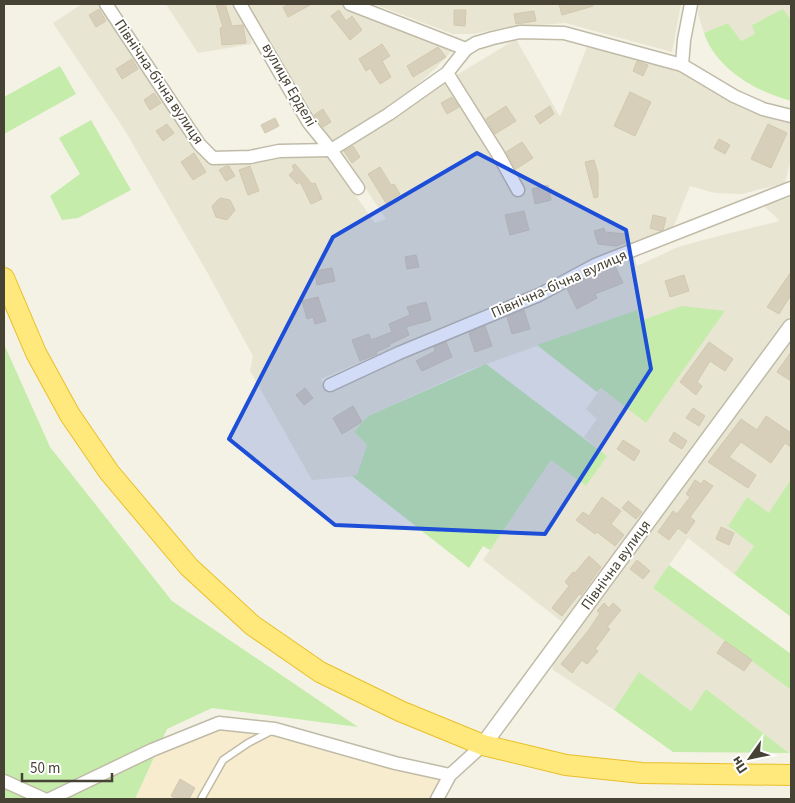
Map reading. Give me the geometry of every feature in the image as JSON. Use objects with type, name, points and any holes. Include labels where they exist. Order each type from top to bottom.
[{"type":"highway","points":[[4,278],[36,353],[70,415],[109,472],[189,567],[252,625],[320,672],[400,712],[483,745],[566,765],[632,772],[791,775]]},
{"type":"street","name":"Північна-бічна вулиця","points":[[106,4],[199,144],[213,158],[250,157],[274,152],[331,150]]},
{"type":"street","name":"вулиця Ерделі","points":[[240,4],[309,123],[358,188]]},
{"type":"street","points":[[350,4],[466,49]]},
{"type":"street","points":[[682,65],[684,40],[691,4]]},
{"type":"street","points":[[331,150],[389,114],[447,72],[466,49],[476,43],[520,32],[564,34],[682,65],[734,96],[763,109],[791,116]]},
{"type":"street","points":[[447,72],[518,190]]},
{"type":"street","name":"Північна-бічна вулиця","points":[[330,385],[407,349],[539,295],[595,265],[791,188]]},
{"type":"street","name":"Північна вулиця","points":[[437,799],[450,775],[483,745],[791,327]]},
{"type":"street","points":[[50,799],[152,750],[219,723],[275,729],[395,763],[450,775]]},
{"type":"street","points":[[4,781],[44,799]]},
{"type":"lane","points":[[201,799],[223,760],[248,743],[275,729]]},
{"type":"highlighted area","points":[[477,153],[626,230],[651,369],[545,534],[335,525],[229,439],[333,237]]},
{"type":"shaded area","points":[[82,4],[100,4],[185,137],[207,160],[327,155],[375,223],[386,219],[340,150],[446,78],[513,196],[524,189],[455,76],[516,39],[560,117],[588,44],[679,71],[726,100],[791,119],[791,158],[785,183],[742,194],[715,193],[690,186],[673,228],[588,263],[531,292],[442,327],[321,379],[326,392],[594,270],[634,255],[637,266],[678,247],[780,221],[764,206],[791,197],[791,315],[670,481],[562,622],[483,560],[551,460],[586,486],[606,456],[584,437],[597,419],[586,409],[601,388],[646,423],[725,311],[640,321],[637,310],[467,371],[368,416],[354,432],[367,445],[357,476],[312,480],[250,371],[253,356],[207,272],[124,129],[53,23]]},
{"type":"shaded area","points":[[166,4],[233,4],[248,25],[252,44],[198,53]]},
{"type":"shaded area","points":[[245,4],[343,4],[452,51],[391,108],[332,145],[313,123]]},
{"type":"shaded area","points":[[374,4],[681,4],[672,52],[565,23],[502,28],[473,34],[453,34]]},
{"type":"shaded area","points":[[699,4],[791,4],[791,20],[783,10],[753,24],[755,34],[741,41],[728,23],[704,33],[698,14]]},
{"type":"shaded area","points":[[791,337],[791,479],[769,514],[747,497],[729,525],[754,546],[734,574],[688,538],[653,588],[791,690],[791,753],[789,753],[706,689],[691,711],[639,673],[614,710],[553,670],[552,664]]},
{"type":"shaded area","points":[[219,723],[275,729],[450,775],[437,799],[135,799],[159,747]]},
{"type":"green space","points":[[783,9],[791,20],[791,101],[765,92],[739,77],[718,58],[704,33],[728,23],[741,41],[755,34],[752,25]]},
{"type":"green space","points":[[60,66],[76,94],[4,134],[4,97]]},
{"type":"green space","points":[[91,120],[131,190],[78,218],[62,220],[50,196],[80,174],[59,138]]},
{"type":"green space","points":[[682,306],[725,311],[646,423],[601,388],[597,392],[537,345],[637,310],[640,321]]},
{"type":"green space","points":[[4,344],[50,447],[172,601],[358,727],[212,708],[167,729],[135,799],[4,799]]},
{"type":"green space","points":[[486,364],[607,456],[586,486],[551,460],[490,550],[483,546],[469,568],[352,476],[357,475],[367,445],[354,432],[368,416]]},
{"type":"green space","points":[[791,479],[791,617],[734,574],[754,546],[728,526],[747,497],[769,513]]},
{"type":"green space","points":[[669,565],[791,654],[791,690],[653,588]]},
{"type":"green space","points":[[639,672],[691,711],[706,689],[789,753],[673,752],[614,710]]},
{"type":"building","points":[[216,4],[225,4],[232,26],[243,25],[246,43],[222,45],[220,28],[223,27]]},
{"type":"building","points":[[290,4],[312,4],[288,17],[283,7]]},
{"type":"building","points":[[559,4],[592,4],[593,6],[562,15]]},
{"type":"building","points":[[99,9],[106,21],[96,27],[89,15]]},
{"type":"building","points":[[339,10],[346,21],[352,16],[362,30],[350,40],[331,16]]},
{"type":"building","points":[[454,10],[466,10],[465,26],[454,25]]},
{"type":"building","points":[[534,11],[536,21],[516,24],[514,14]]},
{"type":"building","points":[[382,44],[390,56],[382,61],[391,77],[380,84],[370,68],[366,71],[359,59]]},
{"type":"building","points":[[438,47],[446,57],[413,77],[407,66]]},
{"type":"building","points":[[132,59],[138,69],[122,79],[116,69]]},
{"type":"building","points":[[637,61],[648,65],[643,76],[633,71]]},
{"type":"building","points":[[630,92],[651,102],[635,136],[614,126]]},
{"type":"building","points":[[154,93],[161,103],[150,110],[144,100]]},
{"type":"building","points":[[452,97],[459,107],[447,114],[441,103]]},
{"type":"building","points":[[506,106],[516,121],[495,134],[486,119]]},
{"type":"building","points":[[550,106],[554,114],[540,124],[535,116]]},
{"type":"building","points":[[323,109],[331,122],[323,127],[314,115]]},
{"type":"building","points":[[275,118],[279,126],[265,133],[261,125]]},
{"type":"building","points":[[167,124],[174,133],[163,141],[156,131]]},
{"type":"building","points":[[768,124],[787,133],[771,168],[751,159]]},
{"type":"building","points":[[719,139],[730,145],[725,154],[714,148]]},
{"type":"building","points":[[522,142],[533,158],[516,169],[506,152]]},
{"type":"building","points":[[353,146],[360,157],[352,163],[344,151]]},
{"type":"building","points":[[194,153],[206,172],[193,180],[181,162]]},
{"type":"building","points":[[594,160],[598,174],[598,197],[594,198],[585,162]]},
{"type":"building","points":[[295,164],[312,184],[315,183],[322,199],[311,204],[300,182],[297,184],[289,175],[294,170],[292,166]]},
{"type":"building","points":[[229,166],[235,176],[226,181],[219,170]]},
{"type":"building","points":[[250,166],[259,191],[248,195],[239,170]]},
{"type":"building","points":[[380,167],[391,185],[394,184],[400,194],[386,203],[368,174]]},
{"type":"building","points":[[548,185],[551,200],[535,204],[532,189]]},
{"type":"building","points":[[220,198],[230,200],[235,210],[227,220],[216,217],[212,206]]},
{"type":"building","points":[[524,211],[529,230],[510,235],[505,215]]},
{"type":"building","points":[[653,215],[666,218],[663,230],[650,228]]},
{"type":"building","points":[[604,228],[605,232],[626,234],[625,243],[616,246],[598,244],[594,231]]},
{"type":"building","points":[[416,255],[419,267],[407,269],[405,257]]},
{"type":"building","points":[[615,266],[623,283],[595,294],[597,298],[577,309],[567,289],[598,272]]},
{"type":"building","points":[[332,268],[335,281],[317,285],[315,271]]},
{"type":"building","points":[[791,272],[791,295],[779,314],[767,307]]},
{"type":"building","points":[[684,275],[689,291],[670,297],[665,281]]},
{"type":"building","points":[[318,297],[326,321],[315,324],[313,317],[307,319],[302,301]]},
{"type":"building","points":[[426,302],[431,320],[406,327],[409,335],[376,352],[377,354],[360,361],[352,340],[369,334],[371,340],[392,332],[389,324],[410,315],[407,307]]},
{"type":"building","points":[[524,310],[530,329],[512,334],[507,317]]},
{"type":"building","points":[[485,326],[492,346],[475,352],[469,333]]},
{"type":"building","points":[[446,342],[452,357],[422,371],[416,361],[435,351],[434,347]]},
{"type":"building","points":[[709,342],[733,359],[725,371],[710,361],[697,382],[702,386],[696,395],[680,382]]},
{"type":"building","points":[[791,352],[791,381],[777,372]]},
{"type":"building","points":[[305,388],[313,398],[304,405],[296,395]]},
{"type":"building","points":[[353,406],[362,422],[342,434],[333,418]]},
{"type":"building","points":[[693,408],[705,416],[699,426],[686,418]]},
{"type":"building","points":[[766,416],[791,433],[791,447],[785,443],[771,463],[741,442],[729,457],[756,475],[748,488],[708,462],[741,419],[757,430]]},
{"type":"building","points":[[674,432],[687,441],[682,449],[669,441]]},
{"type":"building","points":[[623,440],[640,451],[634,461],[617,449]]},
{"type":"building","points":[[695,480],[701,484],[704,480],[713,486],[690,517],[695,521],[686,534],[678,528],[669,540],[658,532],[673,511],[677,514],[690,497],[686,494]]},
{"type":"building","points":[[602,497],[621,511],[611,524],[624,535],[615,546],[597,532],[595,534],[576,520],[583,512],[589,516]]},
{"type":"building","points":[[628,501],[642,512],[636,519],[622,508]]},
{"type":"building","points":[[721,527],[734,533],[729,545],[716,539]]},
{"type":"building","points":[[589,556],[601,567],[581,595],[579,594],[562,616],[552,608],[569,586],[565,582]]},
{"type":"building","points":[[637,560],[650,571],[643,579],[630,569]]},
{"type":"building","points":[[604,603],[609,608],[613,603],[621,610],[607,627],[610,629],[595,649],[598,651],[587,664],[582,660],[572,673],[561,664],[588,631],[600,613],[597,611]]},
{"type":"building","points":[[725,641],[752,660],[744,671],[717,653]]},
{"type":"building","points":[[180,779],[195,788],[189,799],[177,799],[171,796]]}]
